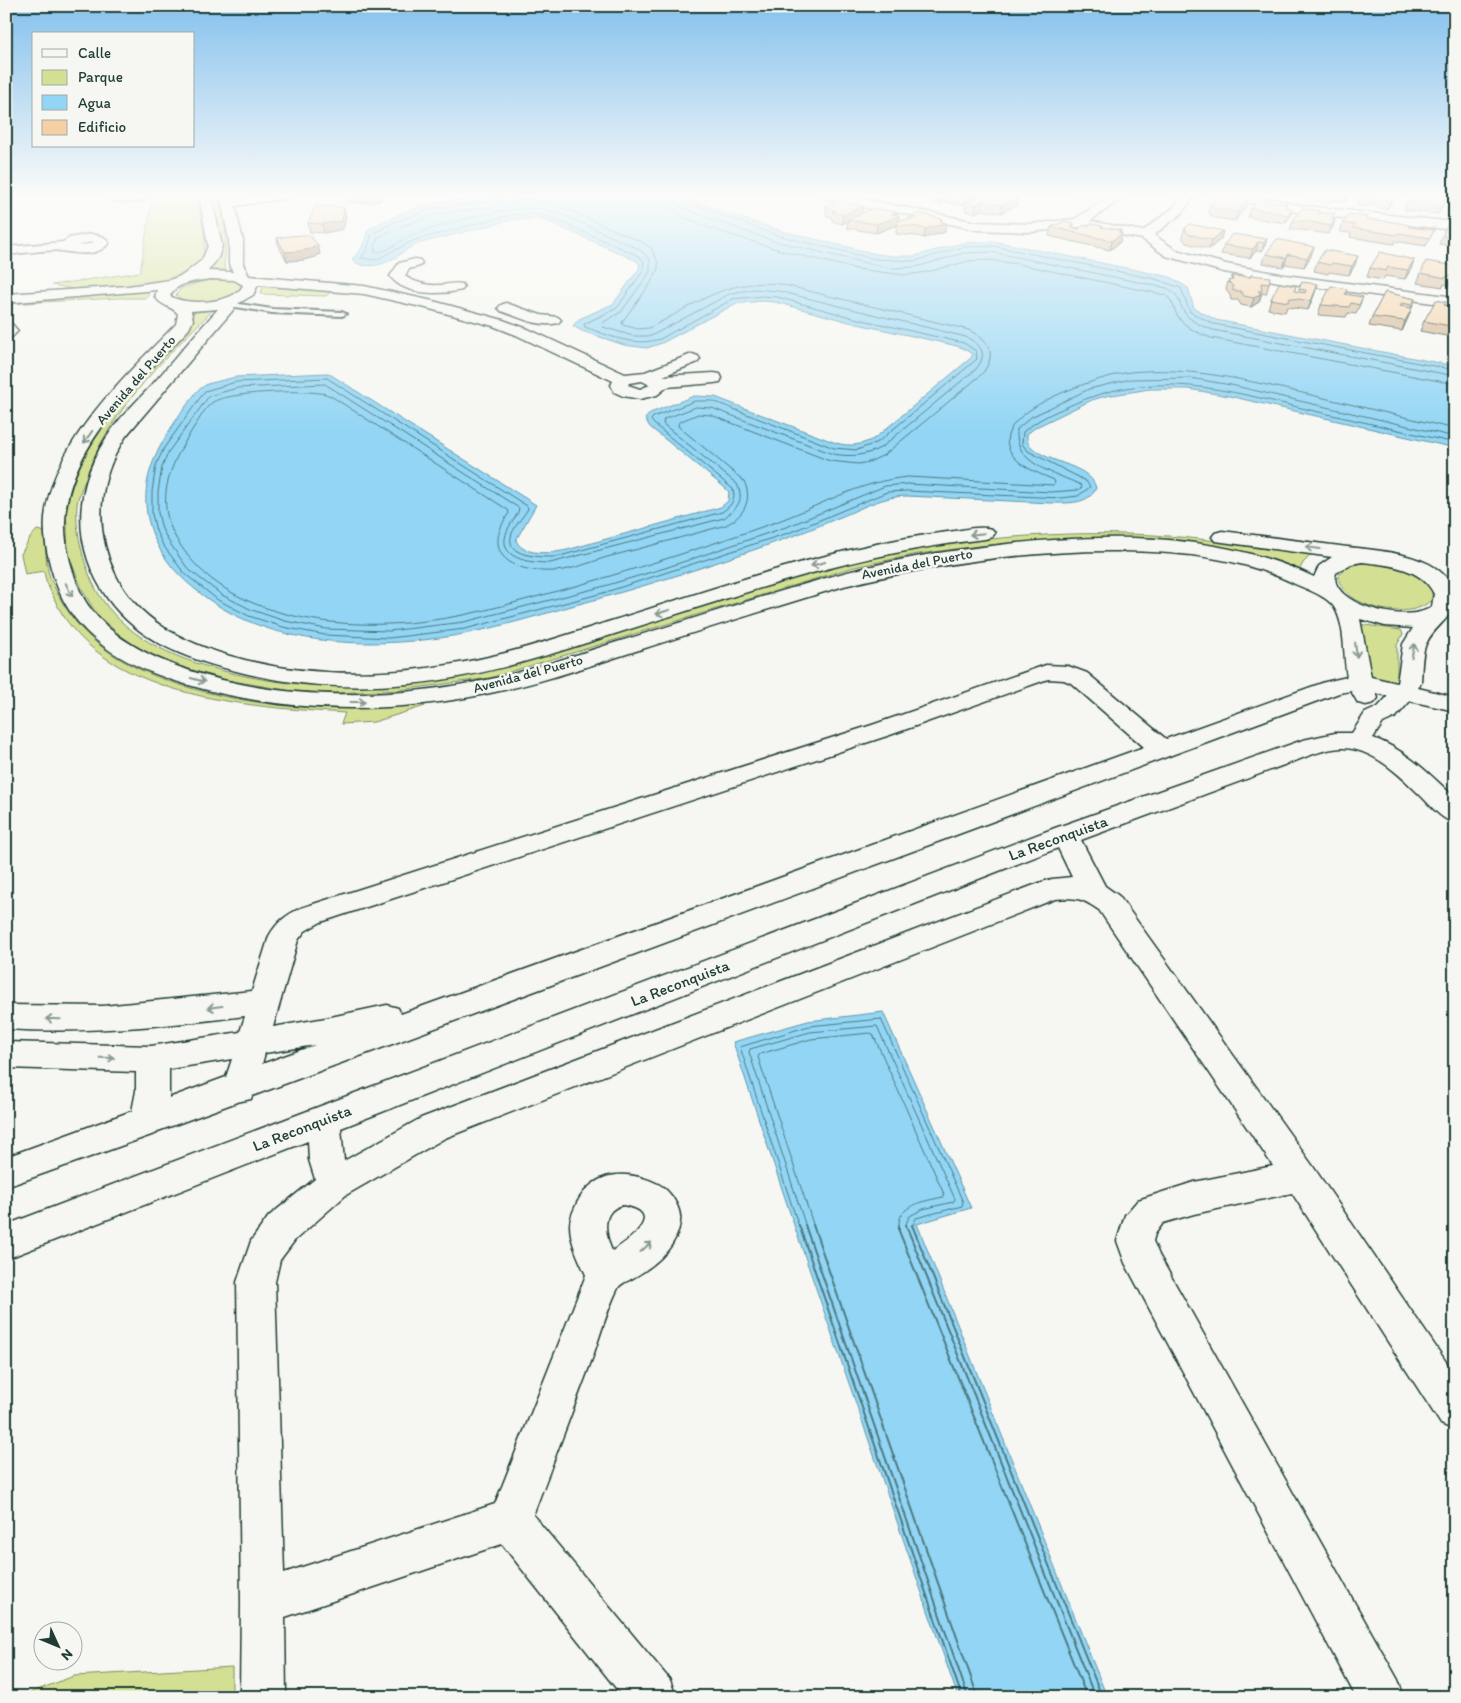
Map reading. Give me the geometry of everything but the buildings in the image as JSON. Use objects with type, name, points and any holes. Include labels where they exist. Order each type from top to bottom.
[{"type":"street","points":[[175,305],[162,297],[167,288],[194,273]]},
{"type":"street","points":[[235,300],[251,288],[251,284],[239,273]]},
{"type":"street","points":[[398,273],[397,276],[400,280],[469,298]]},
{"type":"street","points":[[1252,273],[1285,280],[1455,302]]},
{"type":"street","points":[[6,299],[128,290],[211,275],[378,292],[498,323],[568,352],[624,380],[619,385],[620,388],[634,393],[653,391],[657,388],[653,380]]},
{"type":"street","points":[[357,302],[400,280]]},
{"type":"street","points":[[378,292],[416,285]]},
{"type":"street","points":[[438,290],[457,287]]},
{"type":"street","points":[[6,307],[67,302],[123,301],[205,306],[235,300],[306,297],[472,316]]},
{"type":"street","name":"Avenida del Puerto","points":[[235,300],[115,437],[95,475],[91,492],[90,522],[98,560],[117,596],[142,622],[178,646],[248,668],[319,678],[359,679],[434,674],[466,669],[546,648],[824,562],[888,548],[981,534],[1076,528],[1149,528],[1379,557]]},
{"type":"street","points":[[493,304],[539,319],[553,320]]},
{"type":"street","name":"Avenida del Puerto","points":[[175,305],[184,311],[186,318],[183,326],[112,404],[76,454],[62,489],[55,516],[59,557],[66,585],[76,604],[90,622],[112,642],[130,654],[149,663],[197,680],[266,695],[348,702],[386,702],[468,691],[498,685],[846,579],[931,560],[1031,547],[1112,544],[1214,551],[1284,570],[1338,599]]},
{"type":"street","points":[[6,327],[10,331],[6,334]]},
{"type":"street","points":[[653,380],[692,359]]},
{"type":"street","points":[[653,380],[714,378]]},
{"type":"street","points":[[1455,580],[1398,561],[1379,557],[1347,558],[1335,562],[1327,568],[1324,576],[1326,586],[1338,599],[1354,633],[1360,682],[1373,709],[1366,730],[1374,748],[1405,768],[1455,814]]},
{"type":"street","points":[[1366,730],[1405,691],[1409,683],[1414,644],[1425,626],[1445,614],[1451,603],[1450,593],[1443,584],[1422,570]]},
{"type":"street","points":[[1338,599],[1374,616],[1391,620],[1424,621],[1445,614]]},
{"type":"street","points":[[239,1089],[284,936],[295,922],[311,915],[881,730],[1046,672],[1059,671],[1079,678],[1162,749]]},
{"type":"street","points":[[6,1172],[239,1089],[491,994],[1316,693],[1360,682],[1455,704]]},
{"type":"street","name":"La Reconquista","points":[[6,1242],[1065,836],[1283,756],[1366,730]]},
{"type":"street","points":[[1065,836],[1093,891]]},
{"type":"street","points":[[263,1697],[263,1602],[256,1282],[264,1253],[282,1228],[334,1184],[433,1128],[1052,889],[1076,886],[1093,891],[1109,903],[1300,1176],[1455,1410]]},
{"type":"street","points":[[6,1055],[151,1059],[326,1031],[491,994]]},
{"type":"street","points":[[6,1017],[76,1020],[149,1015],[264,1002]]},
{"type":"street","points":[[145,1123],[154,1098],[151,1059]]},
{"type":"street","points":[[324,1120],[326,1160],[334,1184]]},
{"type":"street","points":[[1300,1176],[1194,1198],[1151,1212],[1138,1228],[1135,1241],[1143,1263],[1381,1697]]},
{"type":"street","points":[[510,1520],[605,1274]]},
{"type":"street","points":[[263,1602],[510,1520]]},
{"type":"street","points":[[510,1520],[653,1697]]},
{"type":"lane","points":[[235,300],[272,310],[342,314]]},
{"type":"green space","points":[[130,273],[187,273],[150,286],[114,290],[87,291],[52,285]]},
{"type":"green space","points":[[208,280],[236,281],[242,288],[230,297],[210,302],[190,302],[176,295],[181,288]]},
{"type":"green space","points":[[264,285],[332,291],[326,296],[260,294]]},
{"type":"green space","points":[[149,292],[147,298],[6,304],[6,302],[15,300]]},
{"type":"green space","points":[[213,310],[138,389],[107,433],[79,495],[77,521],[83,557],[89,574],[97,591],[120,620],[150,643],[184,659],[237,674],[307,685],[343,686],[379,686],[451,678],[540,657],[854,562],[915,549],[974,541],[1064,534],[1153,535],[1228,542],[1304,552],[1311,555],[1303,563],[1299,571],[1268,560],[1045,541],[978,546],[918,554],[854,567],[490,678],[399,690],[336,693],[292,691],[226,680],[178,666],[150,655],[121,636],[97,615],[82,589],[68,554],[66,505],[80,462],[101,427],[191,313]]},
{"type":"green space","points":[[37,530],[45,532],[48,572],[59,597],[72,617],[81,628],[107,651],[140,669],[177,684],[259,703],[339,709],[379,708],[422,702],[425,706],[374,722],[341,724],[345,713],[265,707],[222,700],[180,690],[139,676],[103,656],[74,630],[53,596],[46,581],[44,571],[25,574],[21,554]]},
{"type":"green space","points":[[1363,563],[1383,564],[1410,572],[1426,583],[1432,591],[1432,599],[1423,606],[1410,610],[1395,611],[1364,604],[1351,596],[1342,587],[1338,576],[1343,570]]},
{"type":"green space","points":[[1358,624],[1401,630],[1403,634],[1397,645],[1397,677],[1393,681],[1383,681],[1366,676]]},
{"type":"green space","points":[[232,1667],[232,1697],[19,1697],[74,1676]]},
{"type":"water","points":[[636,273],[1153,273],[1170,277],[1188,288],[1194,308],[1216,320],[1455,366],[1455,448],[1229,396],[1188,389],[1150,389],[1106,396],[1092,400],[1036,427],[1027,434],[1027,441],[1033,449],[1075,468],[1092,479],[1096,488],[1093,494],[1083,500],[1051,503],[899,496],[874,503],[819,526],[727,559],[595,600],[464,634],[399,642],[332,641],[299,636],[267,628],[236,616],[208,599],[193,587],[166,559],[156,542],[148,520],[146,500],[148,480],[153,462],[172,426],[197,391],[207,384],[236,377],[328,373],[536,505],[516,540],[525,549],[546,553],[567,550],[721,507],[728,501],[729,492],[724,487],[650,427],[645,419],[650,413],[694,396],[715,397],[836,443],[856,445],[875,438],[972,357],[972,354],[963,348],[953,345],[853,323],[775,302],[761,301],[735,304],[662,343],[647,348],[624,345],[582,331],[573,326],[579,319],[613,304]]},
{"type":"water","points":[[883,1012],[971,1208],[917,1224],[1107,1697],[958,1697],[795,1228],[733,1042],[808,1021]]}]
